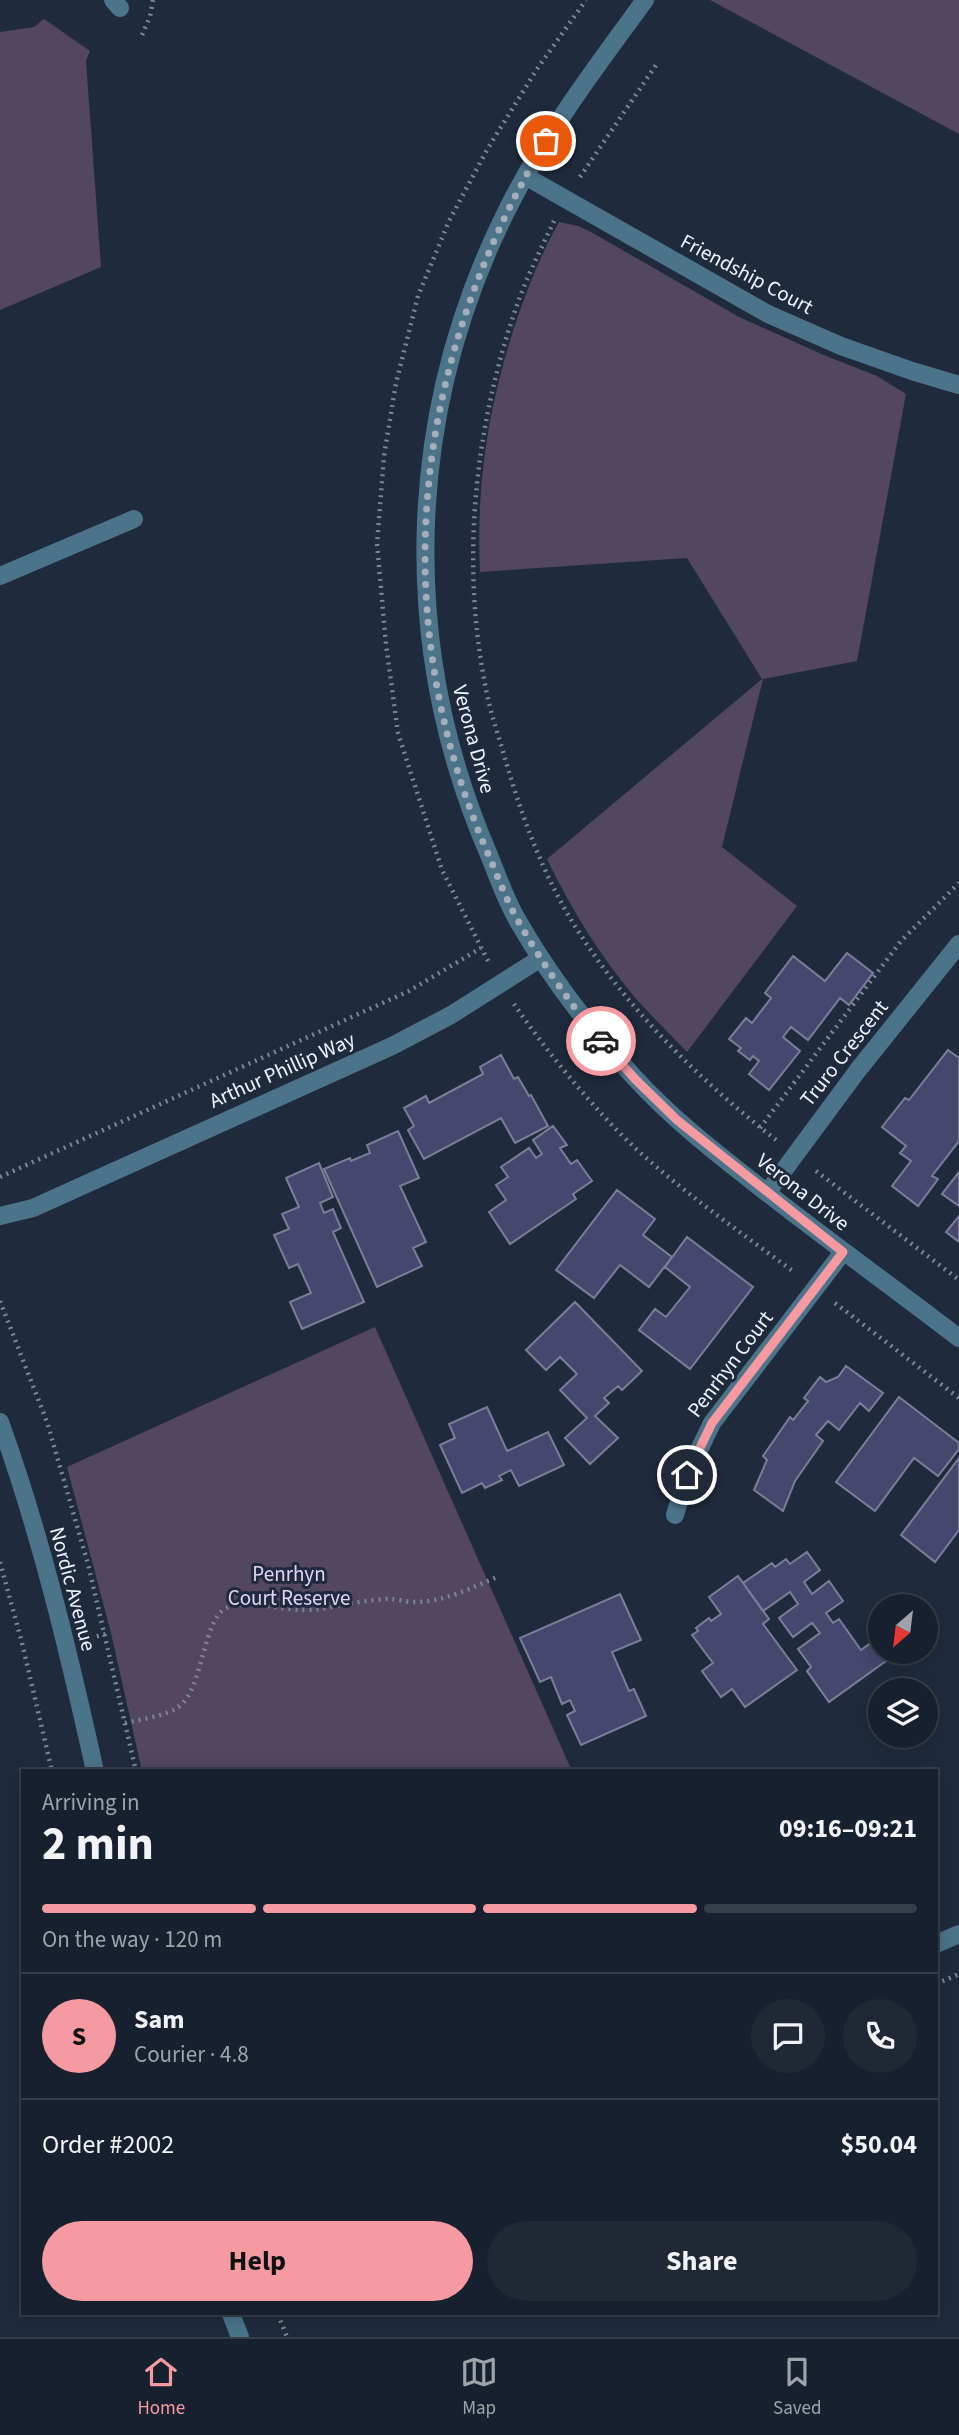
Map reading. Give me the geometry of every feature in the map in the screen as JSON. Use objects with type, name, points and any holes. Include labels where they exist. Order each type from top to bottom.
[{"type":"street","name":"Verona Drive","points":[[645,0],[570,105],[506,211],[470,299],[441,398],[425,516],[425,602],[435,679],[451,754],[470,811],[516,917],[541,958],[598,1037],[636,1080],[677,1120],[843,1252],[959,1338]]},
{"type":"street","name":"Friendship Court","points":[[525,176],[768,314],[841,346],[956,384]]},
{"type":"street","points":[[2,575],[134,519]]},
{"type":"street","name":"Truro Crescent","points":[[767,1193],[858,1070],[959,943]]},
{"type":"street","name":"Arthur Phillip Way","points":[[0,1231],[33,1208],[392,1046],[451,1015],[541,958]]},
{"type":"street","name":"Arthur Phillip Way","points":[[0,1216],[33,1208]]},
{"type":"street","name":"Penrhyn Court","points":[[675,1515],[687,1475],[712,1423],[843,1252]]},
{"type":"street","name":"Nordic Avenue","points":[[0,1422],[27,1504],[49,1584],[95,1769]]},
{"type":"street","points":[[938,1943],[959,1934]]},
{"type":"street","points":[[231,2315],[240,2337]]},
{"type":"path","points":[[142,35],[150,17],[153,0]]},
{"type":"path","points":[[586,0],[537,69],[488,148],[449,221],[418,296],[396,383],[384,456],[377,544],[398,733],[442,870],[481,948],[500,985],[526,1023],[575,1082],[633,1146],[691,1195],[959,1398]]},
{"type":"path","points":[[656,65],[565,198],[516,307],[491,391],[479,466],[473,545],[477,626],[487,694],[534,849],[579,933],[636,1009],[708,1082],[760,1128],[959,1280]]},
{"type":"path","points":[[760,1128],[901,941],[959,883]]},
{"type":"path","points":[[0,1177],[409,991],[481,948]]},
{"type":"path","points":[[0,1301],[47,1422],[106,1634],[136,1769]]},
{"type":"path","points":[[0,1562],[52,1769]]},
{"type":"path","points":[[125,1723],[178,1708],[189,1695],[211,1629],[219,1614],[227,1607],[240,1605],[302,1611],[332,1609],[388,1599],[415,1602],[440,1599],[497,1577]]},
{"type":"path","points":[[938,1983],[959,1974]]},
{"type":"path","points":[[278,2315],[287,2337]]},
{"type":"green space","points":[[710,0],[959,0],[959,134]]},
{"type":"green space","points":[[44,19],[90,51],[86,61],[101,267],[0,310],[0,32],[34,27]]},
{"type":"green space","points":[[559,222],[591,232],[739,317],[877,376],[906,394],[857,661],[763,679],[722,847],[797,906],[687,1052],[638,1001],[612,968],[577,915],[547,859],[762,679],[687,558],[480,572],[482,477],[491,416],[524,298]]},
{"type":"green space","name":"Penrhyn Court Reserve","points":[[375,1327],[571,1769],[142,1769],[111,1633],[67,1467]]},
{"type":"building","points":[[847,953],[873,973],[849,1005],[840,998],[808,1040],[791,1027],[783,1037],[800,1051],[769,1090],[749,1074],[759,1061],[753,1056],[750,1060],[738,1051],[741,1048],[729,1039],[746,1018],[752,1023],[771,998],[765,993],[793,956],[825,981]]},
{"type":"building","points":[[948,1050],[959,1058],[959,1141],[932,1176],[938,1179],[918,1206],[892,1186],[911,1161],[900,1153],[906,1146],[882,1127],[905,1098],[909,1100]]},
{"type":"building","points":[[501,1055],[514,1079],[518,1077],[529,1096],[531,1095],[548,1126],[515,1143],[501,1118],[424,1159],[408,1130],[414,1126],[404,1108],[426,1096],[429,1103],[483,1074],[480,1067]]},
{"type":"building","points":[[553,1126],[567,1145],[560,1148],[571,1164],[577,1160],[592,1181],[573,1194],[576,1199],[510,1244],[489,1212],[506,1200],[496,1185],[508,1177],[501,1167],[529,1148],[536,1158],[542,1154],[533,1140]]},
{"type":"building","points":[[398,1131],[419,1178],[400,1186],[426,1242],[413,1248],[422,1266],[377,1287],[324,1169],[370,1153],[367,1145]]},
{"type":"building","points":[[319,1163],[333,1197],[320,1203],[324,1213],[333,1209],[341,1228],[333,1232],[364,1302],[302,1329],[290,1302],[311,1293],[298,1264],[289,1268],[274,1235],[289,1229],[282,1214],[299,1207],[286,1178]]},
{"type":"building","points":[[959,1172],[959,1206],[942,1194]]},
{"type":"building","points":[[617,1190],[655,1219],[643,1235],[672,1257],[649,1287],[620,1265],[594,1298],[556,1270]]},
{"type":"building","points":[[959,1216],[959,1242],[946,1232]]},
{"type":"building","points":[[687,1237],[753,1287],[690,1369],[639,1330],[655,1309],[666,1317],[690,1287],[665,1267]]},
{"type":"building","points":[[575,1302],[642,1371],[622,1390],[618,1386],[604,1398],[609,1403],[595,1416],[618,1438],[590,1464],[565,1438],[587,1418],[560,1390],[577,1374],[560,1357],[546,1370],[526,1350]]},
{"type":"building","points":[[846,1366],[883,1393],[869,1411],[860,1403],[839,1430],[828,1421],[816,1435],[823,1441],[795,1481],[783,1511],[754,1490],[767,1460],[763,1456],[790,1417],[793,1420],[808,1401],[804,1398],[820,1377],[826,1382],[838,1377]]},
{"type":"building","points":[[899,1397],[959,1443],[959,1449],[938,1476],[914,1458],[875,1511],[836,1482]]},
{"type":"building","points":[[487,1407],[507,1451],[548,1432],[564,1465],[519,1486],[511,1470],[499,1476],[502,1480],[485,1488],[482,1483],[462,1493],[440,1445],[455,1438],[449,1424]]},
{"type":"building","points":[[959,1458],[959,1530],[935,1562],[901,1535]]},
{"type":"building","points":[[807,1552],[820,1570],[804,1582],[812,1594],[829,1581],[843,1601],[826,1613],[833,1623],[839,1619],[861,1650],[868,1645],[868,1664],[882,1664],[829,1702],[807,1671],[811,1667],[798,1649],[820,1633],[812,1623],[793,1637],[779,1618],[798,1604],[790,1592],[763,1611],[743,1583],[772,1563],[775,1567],[786,1559],[790,1564]]},
{"type":"building","points":[[738,1576],[769,1619],[763,1624],[797,1670],[745,1707],[732,1689],[721,1697],[702,1671],[713,1663],[692,1635],[698,1631],[696,1628],[709,1618],[711,1621],[721,1614],[709,1597]]},
{"type":"building","points":[[620,1594],[641,1640],[612,1652],[629,1691],[634,1689],[646,1716],[581,1745],[567,1715],[575,1711],[570,1700],[562,1704],[551,1677],[540,1682],[520,1638]]},
{"type":"way so far","points":[[546,141],[506,211],[470,299],[454,347],[441,398],[432,451],[425,516],[425,602],[435,679],[451,754],[470,811],[516,917],[541,958],[601,1041]]},
{"type":"route","points":[[601,1041],[677,1120],[843,1252],[712,1423],[687,1475]]}]
